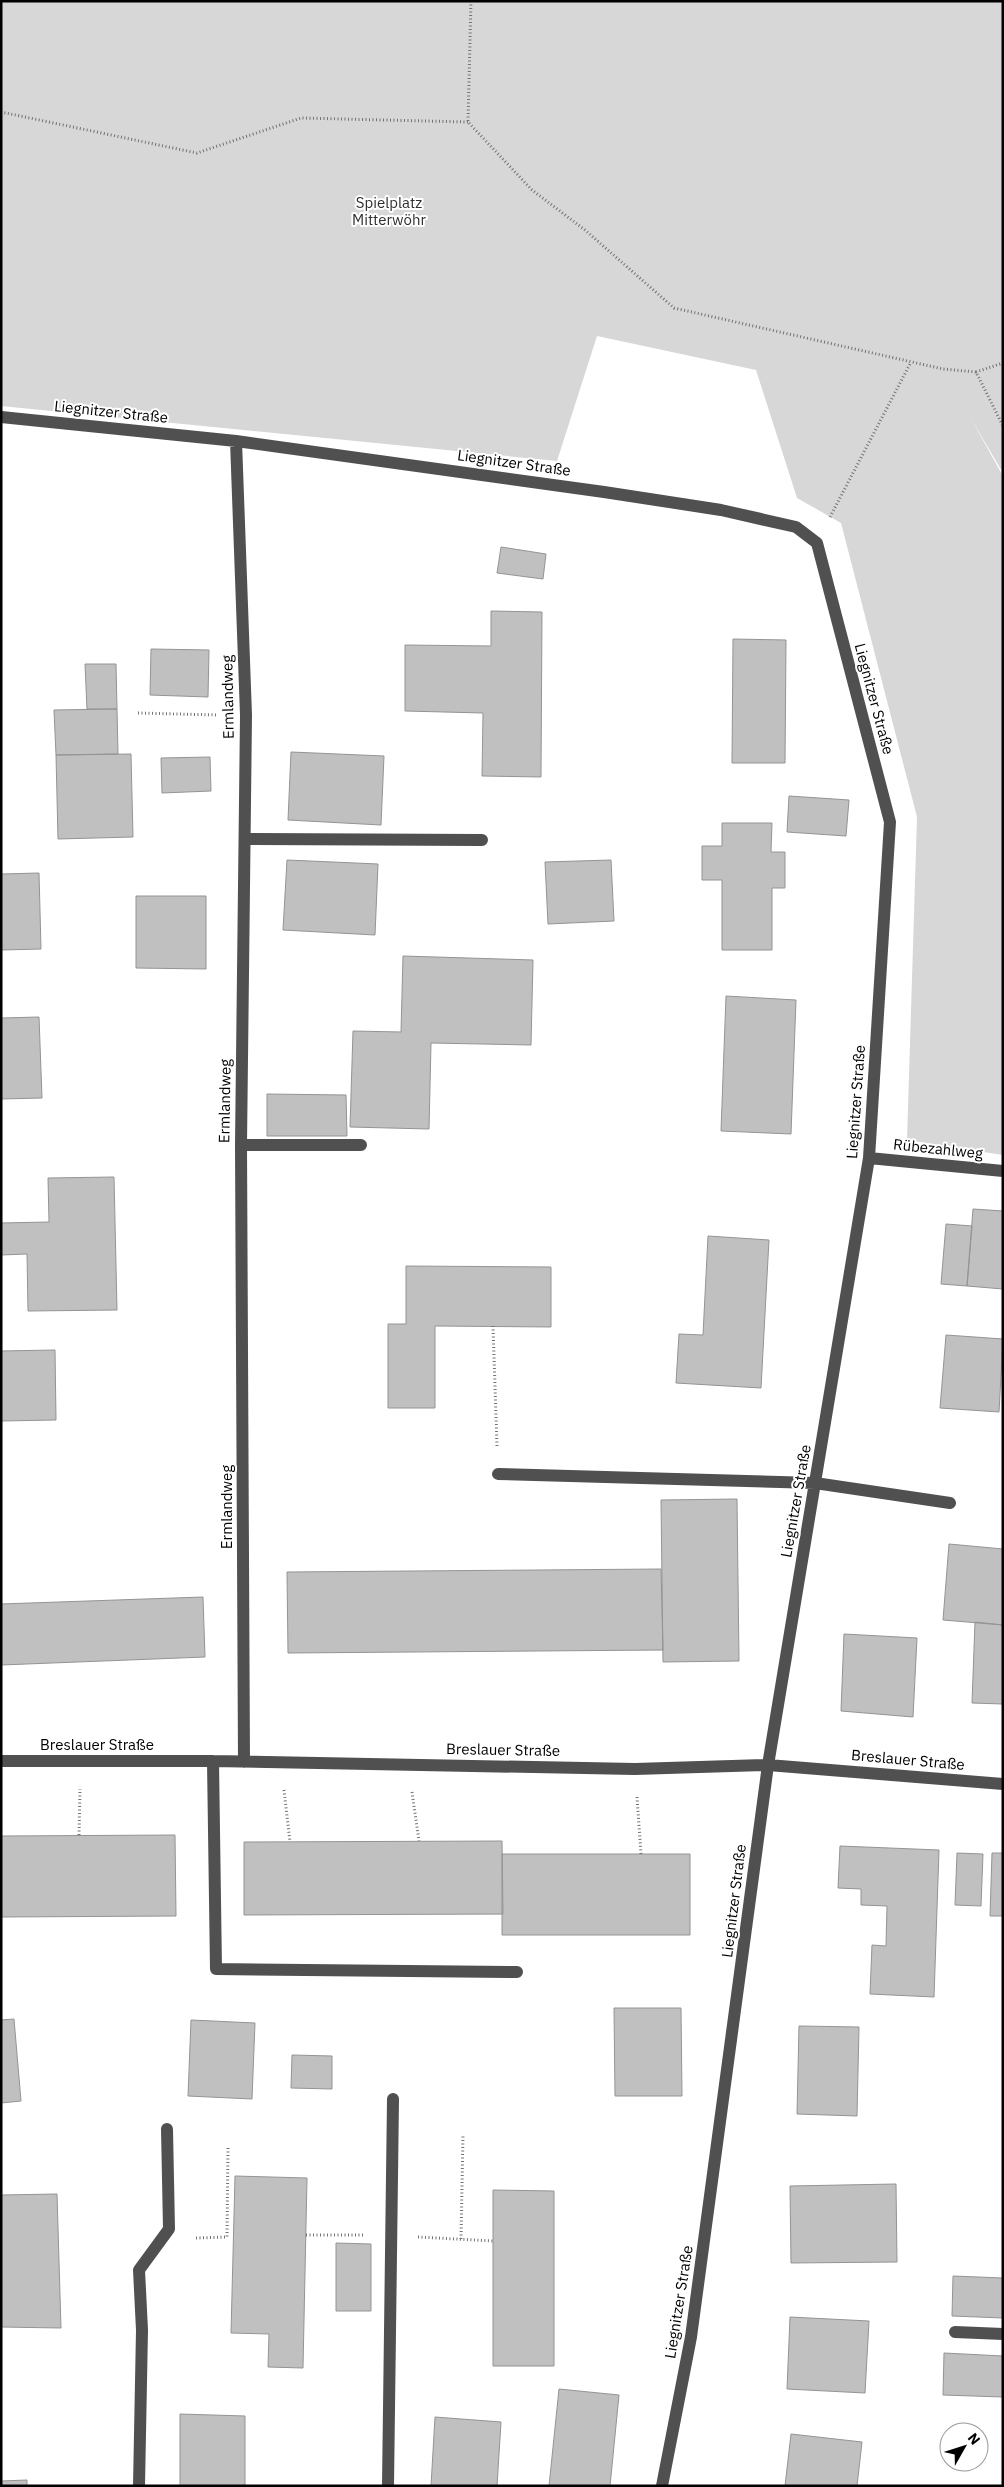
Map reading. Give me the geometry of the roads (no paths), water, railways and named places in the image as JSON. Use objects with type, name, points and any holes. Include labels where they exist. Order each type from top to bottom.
[{"type":"street","name":"Liegnitzer Straße","points":[[1,417],[236,441],[720,510],[796,527],[816,543],[890,822],[869,1158],[768,1765],[691,2337],[662,2486]]},
{"type":"street","name":"Ermlandweg","points":[[236,441],[246,715],[241,1145],[244,1762]]},
{"type":"street","points":[[245,839],[482,840]]},
{"type":"street","points":[[241,1145],[361,1145]]},
{"type":"street","name":"Rübezahlweg","points":[[869,1158],[1003,1171]]},
{"type":"street","points":[[498,1474],[815,1483],[950,1503]]},
{"type":"street","name":"Breslauer Straße","points":[[1,1761],[213,1761],[635,1769],[768,1765],[1003,1784]]},
{"type":"street","points":[[213,1761],[216,1970],[517,1972]]},
{"type":"street","points":[[388,2486],[393,2099]]},
{"type":"street","points":[[139,2486],[142,2330],[139,2270],[169,2229],[167,2128]]},
{"type":"street","points":[[955,2332],[1003,2334]]},
{"type":"park label","name":"Spielplatz Mitterwöhr","points":[[389,212]]}]
